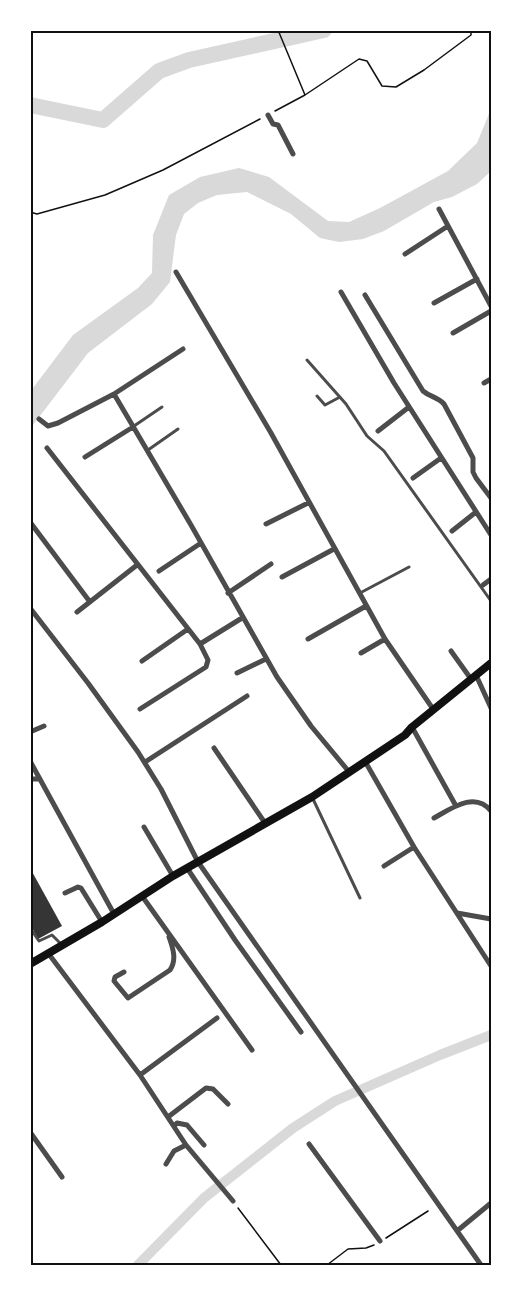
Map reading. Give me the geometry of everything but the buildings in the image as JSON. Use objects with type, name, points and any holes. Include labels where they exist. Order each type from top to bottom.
[{"type":"main road","points":[[30,964],[102,922],[173,876],[312,797],[366,763],[405,735],[491,663]]},
{"type":"street","points":[[268,115],[273,124],[281,128],[293,154]]},
{"type":"street","points":[[439,209],[491,306]]},
{"type":"street","points":[[405,254],[448,226]]},
{"type":"street","points":[[176,272],[227,357],[385,639],[433,710]]},
{"type":"street","points":[[434,303],[477,279]]},
{"type":"street","points":[[341,292],[409,407],[491,535]]},
{"type":"street","points":[[364,295],[423,391],[444,404],[473,458],[473,472],[491,498]]},
{"type":"street","points":[[453,333],[491,311]]},
{"type":"street","points":[[39,419],[48,426],[52,425],[114,394],[183,349]]},
{"type":"street","points":[[484,383],[491,379]]},
{"type":"street","points":[[114,394],[266,659],[311,726],[350,773]]},
{"type":"street","points":[[378,431],[409,407]]},
{"type":"street","points":[[85,457],[133,427]]},
{"type":"street","points":[[47,448],[200,644],[208,660],[208,664],[140,710]]},
{"type":"street","points":[[413,478],[441,458]]},
{"type":"street","points":[[266,524],[308,503]]},
{"type":"street","points":[[452,531],[476,512]]},
{"type":"street","points":[[30,522],[90,602]]},
{"type":"street","points":[[159,571],[201,543]]},
{"type":"street","points":[[282,577],[334,549]]},
{"type":"street","points":[[228,593],[272,564]]},
{"type":"street","points":[[77,612],[137,565]]},
{"type":"street","points":[[483,585],[491,579]]},
{"type":"street","points":[[308,639],[366,606]]},
{"type":"street","points":[[30,608],[145,762],[198,862],[481,1265]]},
{"type":"street","points":[[200,644],[242,618]]},
{"type":"street","points":[[142,661],[188,629]]},
{"type":"street","points":[[361,653],[385,639]]},
{"type":"street","points":[[451,651],[474,677],[491,708]]},
{"type":"street","points":[[237,673],[266,659]]},
{"type":"street","points":[[145,762],[248,696]]},
{"type":"street","points":[[30,732],[35,732],[44,726]]},
{"type":"street","points":[[412,727],[456,806]]},
{"type":"street","points":[[214,748],[265,823]]},
{"type":"street","points":[[30,761],[114,914]]},
{"type":"street","points":[[366,763],[414,847],[491,966]]},
{"type":"street","points":[[30,779],[40,779]]},
{"type":"street","points":[[434,818],[456,806],[479,801],[491,811]]},
{"type":"street","points":[[144,826],[173,876]]},
{"type":"street","points":[[384,866],[414,847]]},
{"type":"street","points":[[187,868],[301,1032]]},
{"type":"street","points":[[65,893],[78,887],[81,888],[102,922]]},
{"type":"street","points":[[142,896],[252,1050]]},
{"type":"street","points":[[457,913],[491,919]]},
{"type":"street","points":[[124,972],[115,977],[114,981],[128,998],[170,970],[174,957],[167,932]]},
{"type":"street","points":[[48,953],[140,1075],[186,1145],[233,1201]]},
{"type":"street","points":[[140,1075],[217,1018]]},
{"type":"street","points":[[168,1117],[206,1088],[213,1089],[228,1104]]},
{"type":"street","points":[[174,1126],[177,1123],[187,1125],[204,1145]]},
{"type":"street","points":[[30,1132],[62,1177]]},
{"type":"street","points":[[309,1144],[380,1241]]},
{"type":"street","points":[[166,1164],[174,1151],[186,1145]]},
{"type":"street","points":[[457,1231],[491,1203]]},
{"type":"lane","points":[[308,360],[340,397],[368,436],[384,451],[491,601]]},
{"type":"lane","points":[[316,396],[325,405],[340,397]]},
{"type":"lane","points":[[133,427],[162,407]]},
{"type":"lane","points":[[147,451],[178,429]]},
{"type":"lane","points":[[359,594],[409,567]]},
{"type":"lane","points":[[312,797],[360,898]]},
{"type":"lane","points":[[30,928],[39,941],[52,935],[62,944]]},
{"type":"path","points":[[278,30],[305,95]]},
{"type":"path","points":[[30,213],[37,214],[105,195],[163,170],[305,95],[359,59],[367,61],[382,86],[396,87],[424,70],[471,35],[471,30]]},
{"type":"path","points":[[233,1201],[281,1265]]},
{"type":"shaded area","points":[[491,109],[491,171],[477,184],[452,197],[434,202],[384,231],[363,239],[339,242],[320,238],[291,214],[247,192],[217,195],[198,203],[184,214],[176,235],[170,282],[152,304],[88,353],[30,429],[30,392],[73,335],[138,288],[152,273],[153,235],[169,195],[200,177],[239,168],[269,177],[328,221],[349,222],[448,171],[477,143]]},
{"type":"waterway","points":[[30,105],[103,120],[159,71],[189,60],[324,30]]},
{"type":"waterway","points":[[138,1265],[204,1198],[293,1128],[335,1101],[491,1035]]}]
